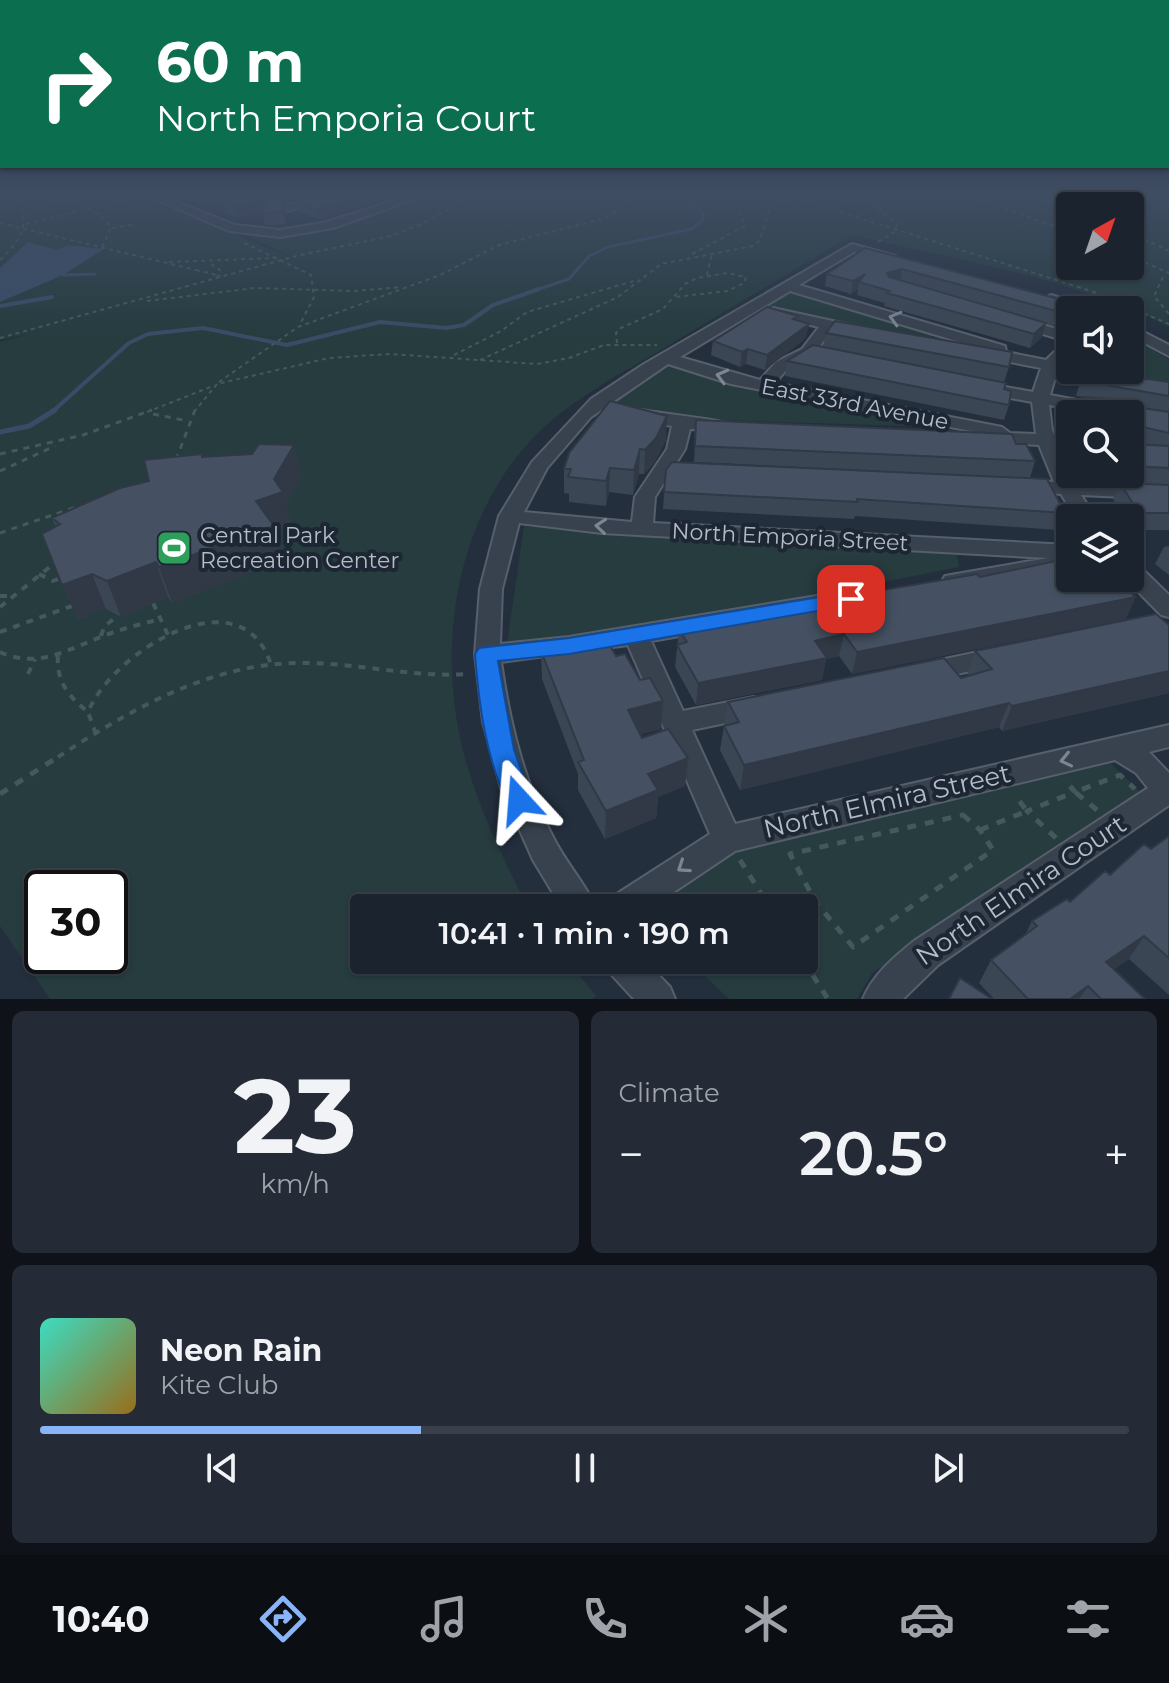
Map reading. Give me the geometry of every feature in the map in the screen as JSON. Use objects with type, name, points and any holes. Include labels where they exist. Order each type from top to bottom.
[{"type":"street","points":[[571,894],[540,845],[501,750],[487,663],[492,573],[509,516],[542,460],[599,402],[673,354],[787,286],[860,248],[910,262]]},
{"type":"street","points":[[787,286],[864,309],[930,336],[1050,365]]},
{"type":"street","points":[[1036,295],[1056,301]]},
{"type":"street","points":[[864,309],[882,296]]},
{"type":"street","points":[[754,306],[871,333]]},
{"type":"street","points":[[996,315],[1056,334]]},
{"type":"street","points":[[763,386],[782,365],[815,354],[828,325]]},
{"type":"street","points":[[900,338],[930,336]]},
{"type":"street","points":[[1144,337],[1169,351]]},
{"type":"street","name":"East 33rd Avenue","points":[[673,354],[714,374],[909,415],[978,433]]},
{"type":"street","points":[[1056,359],[1042,384],[1046,440],[1056,463]]},
{"type":"street","points":[[964,384],[1056,402]]},
{"type":"street","points":[[599,402],[682,423],[743,426]]},
{"type":"street","points":[[909,415],[913,423],[911,434],[978,433],[1046,440]]},
{"type":"street","points":[[642,529],[645,497],[672,469],[682,423]]},
{"type":"street","points":[[1005,485],[1056,487]]},
{"type":"street","points":[[1067,488],[1169,493]]},
{"type":"street","points":[[1067,488],[1077,504]]},
{"type":"street","name":"North Emporia Street","points":[[509,516],[642,529],[1035,550],[1056,555]]},
{"type":"street","points":[[949,545],[963,553],[969,566],[966,578]]},
{"type":"street","points":[[925,586],[1056,561]]},
{"type":"street","points":[[1144,590],[1164,619]]},
{"type":"street","points":[[487,663],[569,646],[851,599]]},
{"type":"street","points":[[636,635],[727,839]]},
{"type":"street","points":[[907,676],[1015,654]]},
{"type":"street","points":[[675,723],[783,701]]},
{"type":"street","name":"North Elmira Street","points":[[644,894],[727,839],[1169,736]]},
{"type":"street","points":[[1118,748],[1143,761],[1159,776],[1161,795]]},
{"type":"street","name":"North Elmira Court","points":[[880,999],[904,971],[926,953],[1161,795]]},
{"type":"street","points":[[634,974],[658,999]]},
{"type":"path","points":[[0,260],[18,242]]},
{"type":"path","points":[[79,242],[221,276]]},
{"type":"path","points":[[102,247],[105,242]]},
{"type":"path","points":[[0,338],[135,303],[284,259],[361,242]]},
{"type":"path","points":[[171,465],[180,453],[188,421],[217,384],[298,327],[440,275],[509,242]]},
{"type":"path","points":[[688,256],[716,242]]},
{"type":"path","points":[[480,360],[618,297],[661,264],[688,256],[746,249],[758,242]]},
{"type":"path","points":[[860,248],[874,242]]},
{"type":"path","points":[[931,242],[1091,291],[1169,324]]},
{"type":"path","points":[[1150,242],[1169,251]]},
{"type":"path","points":[[707,275],[712,252]]},
{"type":"path","points":[[162,262],[284,259],[305,270],[315,288],[311,307],[298,327]]},
{"type":"path","points":[[1144,262],[1169,275]]},
{"type":"path","points":[[207,263],[220,270],[215,280]]},
{"type":"path","points":[[1154,267],[1163,277]]},
{"type":"path","points":[[617,343],[616,333],[621,328],[657,312],[688,282],[707,275],[739,273],[746,279],[728,291],[675,297]]},
{"type":"path","points":[[1169,275],[1163,277],[1154,296],[1169,314]]},
{"type":"path","points":[[450,356],[501,331],[527,312],[639,280]]},
{"type":"path","points":[[135,303],[239,289],[366,290],[409,286]]},
{"type":"path","points":[[0,471],[62,443],[149,414],[217,384],[329,358],[390,354],[450,356],[519,365],[546,363],[617,343],[645,343],[673,354]]},
{"type":"path","points":[[149,414],[188,421]]},
{"type":"path","points":[[0,454],[62,443]]},
{"type":"path","points":[[0,533],[89,503]]},
{"type":"path","points":[[51,516],[63,525]]},
{"type":"path","points":[[0,607],[59,559]]},
{"type":"path","points":[[38,574],[53,581],[61,578]]},
{"type":"path","points":[[0,596],[10,596]]},
{"type":"path","points":[[153,603],[168,635]]},
{"type":"path","points":[[0,632],[72,606]]},
{"type":"path","points":[[101,636],[104,627],[118,615]]},
{"type":"path","points":[[0,652],[17,659],[58,655],[101,636],[160,619]]},
{"type":"path","points":[[88,712],[97,693],[126,659],[168,635],[203,625],[250,629],[266,643],[271,665]]},
{"type":"path","points":[[58,655],[57,675],[75,702],[88,712],[96,734]]},
{"type":"path","points":[[28,674],[35,659]]},
{"type":"path","points":[[0,794],[96,734],[196,681],[220,673],[271,665],[324,665],[432,675],[487,663]]},
{"type":"path","points":[[1050,763],[1075,792],[1115,826]]},
{"type":"path","points":[[1000,775],[1027,811],[1073,854]]},
{"type":"path","points":[[980,830],[1120,775],[1161,795]]},
{"type":"path","points":[[811,894],[790,854],[963,815],[980,830],[993,850],[853,947],[818,905]]},
{"type":"path","points":[[727,839],[761,894]]},
{"type":"path","points":[[812,974],[828,999]]},
{"type":"green space","points":[[0,242],[252,242],[294,259],[260,242],[842,242],[581,398],[536,435],[508,468],[487,505],[470,544],[459,586],[453,630],[452,673],[456,716],[477,797],[521,894],[350,894],[350,974],[578,974],[596,996],[593,999],[50,999],[33,974],[128,974],[128,870],[24,870],[24,961],[0,926],[0,342],[30,334],[0,340]]},
{"type":"green space","points":[[882,242],[1056,242],[1056,280],[1144,280],[1144,242],[1169,242],[1169,327],[1144,316],[1144,296],[1096,296]]},
{"type":"green space","points":[[795,291],[932,333],[932,337],[808,319],[768,308],[767,304]]},
{"type":"green space","points":[[1144,344],[1169,360],[1169,392],[1125,384],[1144,384]]},
{"type":"green space","points":[[672,364],[900,416],[908,426],[684,419],[652,415],[616,402],[640,382]]},
{"type":"green space","points":[[524,526],[945,549],[957,556],[959,567],[578,642],[507,644]]},
{"type":"green space","points":[[1099,752],[1151,802],[873,972],[857,999],[729,999],[703,974],[818,974],[818,894],[654,894],[727,839]]},
{"type":"water","points":[[28,242],[57,250],[67,245],[104,249],[63,275],[0,302],[0,268]]},
{"type":"building","points":[[865,248],[1056,298],[1056,311],[902,269],[887,273],[889,277],[1046,323],[1034,334],[887,293],[890,291],[859,282],[865,274],[853,281],[827,274]]},
{"type":"building","points":[[767,307],[798,316],[793,319],[809,324],[767,355],[748,349],[742,352],[713,341]]},
{"type":"building","points":[[835,321],[1012,352],[1009,367],[826,333]]},
{"type":"building","points":[[813,345],[1006,383],[1004,389],[1011,391],[1009,405],[787,361]]},
{"type":"building","points":[[1144,378],[1169,382],[1169,396],[1099,384],[1144,384]]},
{"type":"building","points":[[1083,397],[1120,400],[1083,400]]},
{"type":"building","points":[[610,401],[667,416],[656,438],[645,450],[640,449],[634,470],[610,468],[606,481],[568,477],[571,469],[564,469],[569,453]]},
{"type":"building","points":[[1144,408],[1169,412],[1169,433],[1144,427]]},
{"type":"building","points":[[696,420],[1012,434],[1016,444],[1026,444],[1035,461],[695,446]]},
{"type":"building","points":[[259,444],[294,445],[274,479],[283,492],[256,501],[274,526],[159,567],[156,562],[107,581],[92,574],[62,585],[42,534],[60,524],[52,518],[120,488],[149,481],[144,460],[202,454],[202,457],[252,454]]},
{"type":"building","points":[[1144,445],[1169,446],[1169,468],[1144,467]]},
{"type":"building","points":[[672,462],[1047,479],[1060,504],[1056,504],[1056,512],[857,499],[858,502],[664,492],[666,470]]},
{"type":"building","points":[[1144,484],[1169,485],[1169,513],[1144,513],[1144,504],[1133,504],[1123,488],[1144,488]]},
{"type":"building","points":[[1056,561],[1056,592],[1130,592],[1136,597],[857,652],[844,634],[815,641],[827,658],[698,683],[677,645],[687,642],[679,630],[707,623],[710,627],[848,596],[977,574],[980,577]]},
{"type":"building","points":[[1156,614],[1169,625],[1169,671],[1012,706],[1009,703],[744,765],[724,726],[739,722],[728,702],[944,658],[961,678],[992,669],[975,651]]},
{"type":"building","points":[[604,635],[616,656],[625,654],[640,680],[650,678],[663,701],[628,710],[642,738],[668,729],[688,758],[648,774],[658,790],[606,811],[578,762],[584,760],[541,651]]},
{"type":"building","points":[[1169,836],[1169,958],[1144,936],[1106,962],[1145,999],[1101,999],[1088,986],[1070,999],[1028,999],[991,960],[1037,926],[1032,921],[1067,899],[1070,902],[1105,871],[1110,875],[1144,844],[1151,849]]},
{"type":"building","points":[[960,978],[992,999],[949,999]]},
{"type":"waterway","points":[[539,289],[569,279],[589,256],[608,247],[633,242]]},
{"type":"waterway","points":[[63,275],[95,274]]},
{"type":"waterway","points":[[53,412],[129,343],[148,334],[203,328],[287,345],[380,322],[446,328],[464,325],[493,305],[539,289]]},
{"type":"waterway","points":[[533,291],[539,289]]},
{"type":"waterway","points":[[0,306],[52,297]]},
{"type":"waterway","points":[[0,432],[29,426],[53,412]]},
{"type":"place","name":"Central Park Recreation Center","points":[[174,548]]},
{"type":"route","points":[[519,800],[501,750],[490,693],[487,654],[569,646],[851,599]]}]
